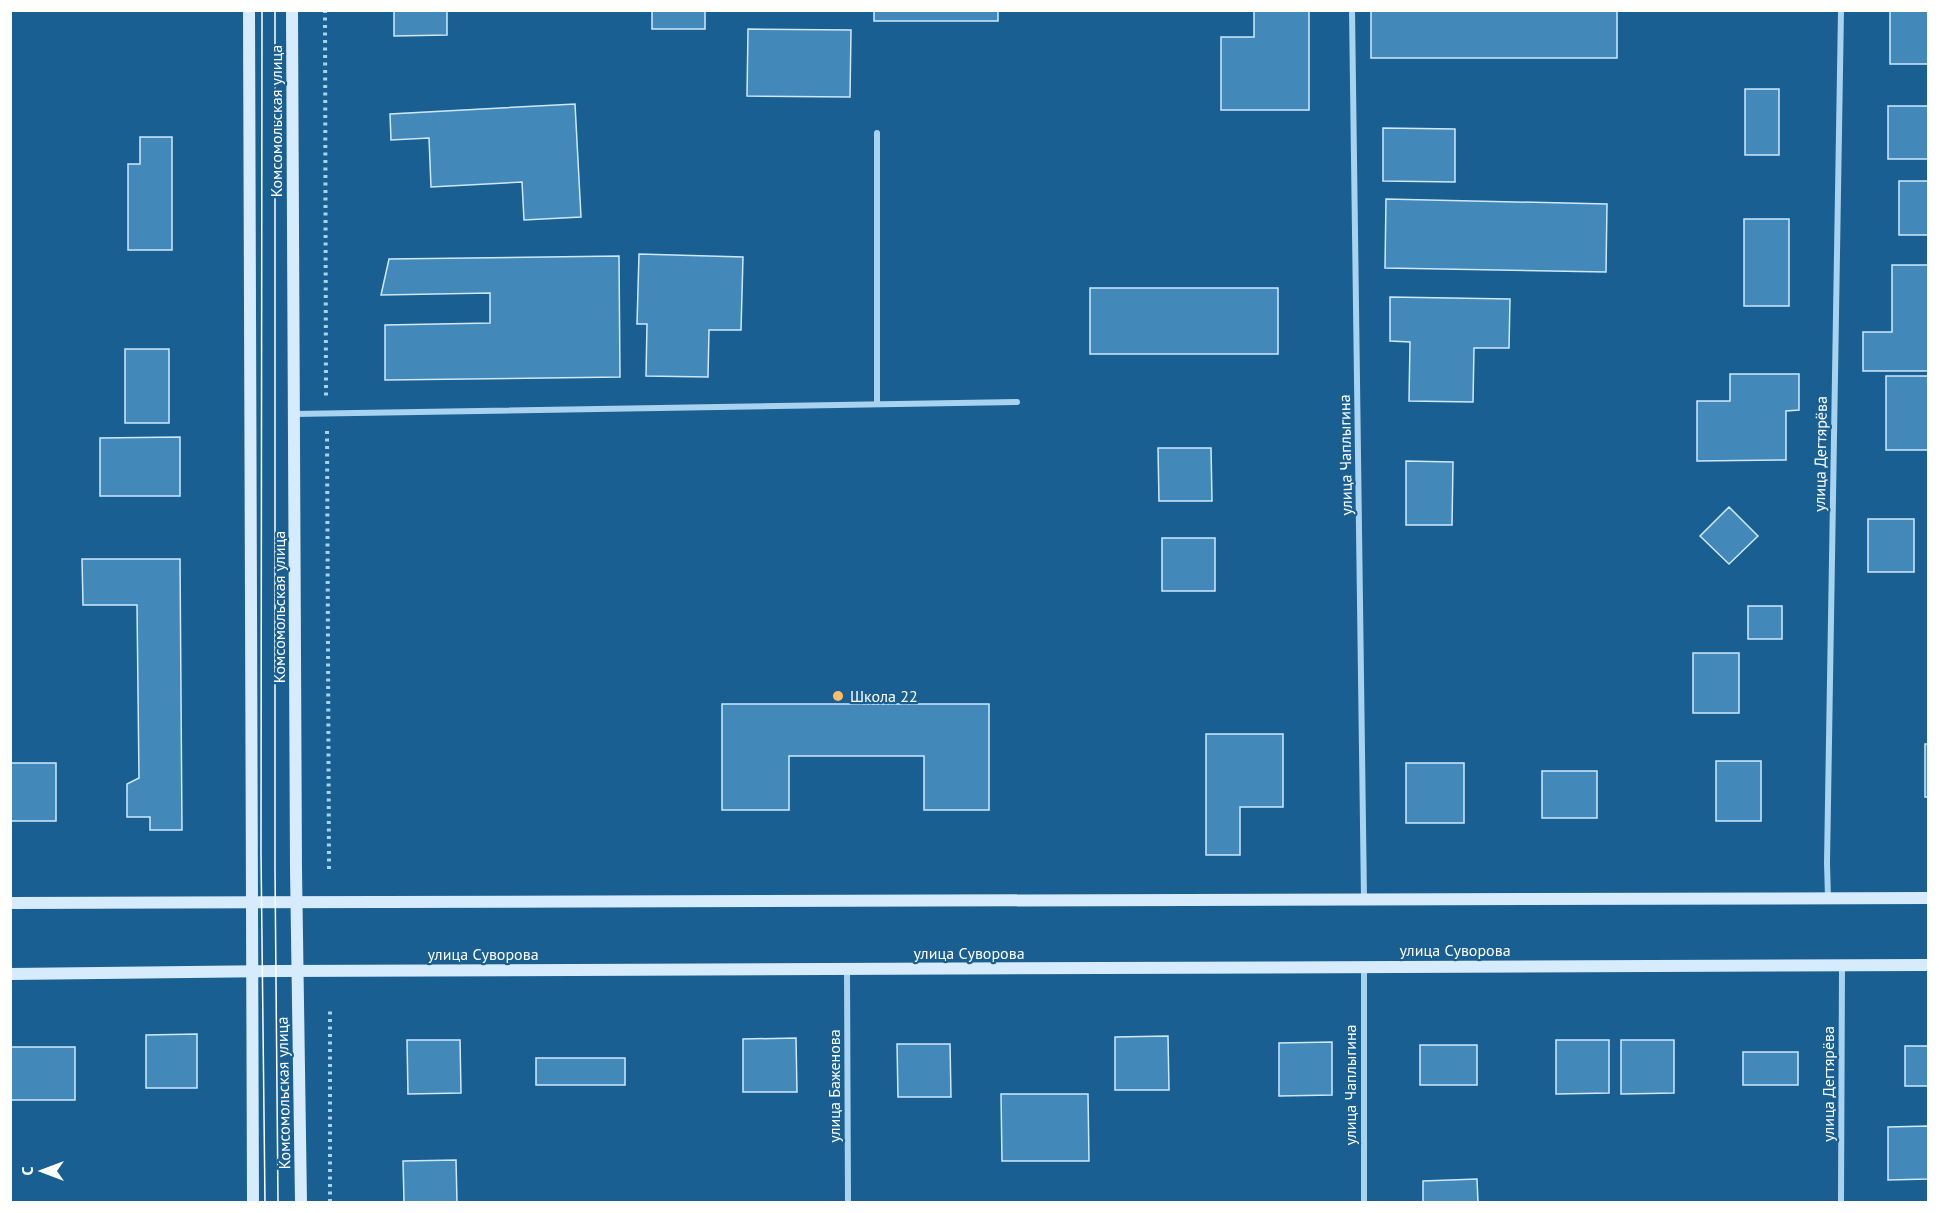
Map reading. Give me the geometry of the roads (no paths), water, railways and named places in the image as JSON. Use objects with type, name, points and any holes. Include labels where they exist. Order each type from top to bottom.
[{"type":"main road","name":"Комсомольская улица","points":[[249,10],[253,1203]]},
{"type":"main road","name":"Комсомольская улица","points":[[292,10],[296,902],[301,1203]]},
{"type":"main road","points":[[10,903],[1929,898]]},
{"type":"main road","name":"улица Суворова","points":[[10,974],[251,971],[1929,965]]},
{"type":"street","name":"улица Чаплыгина","points":[[1352,10],[1364,899]]},
{"type":"street","name":"улица Дегтярёва","points":[[1828,898],[1841,10]]},
{"type":"street","points":[[877,133],[877,404]]},
{"type":"street","points":[[294,414],[1017,402]]},
{"type":"street","name":"улица Дегтярёва","points":[[1841,1203],[1842,965]]},
{"type":"street","name":"улица Чаплыгина","points":[[1364,967],[1364,1203]]},
{"type":"street","name":"улица Баженова","points":[[847,970],[848,1203]]},
{"type":"tram line","points":[[262,10],[261,853],[265,1202]]},
{"type":"tram line","points":[[275,10],[275,869],[278,1202]]},
{"type":"place","name":"Школа 22","points":[[838,696]]}]
